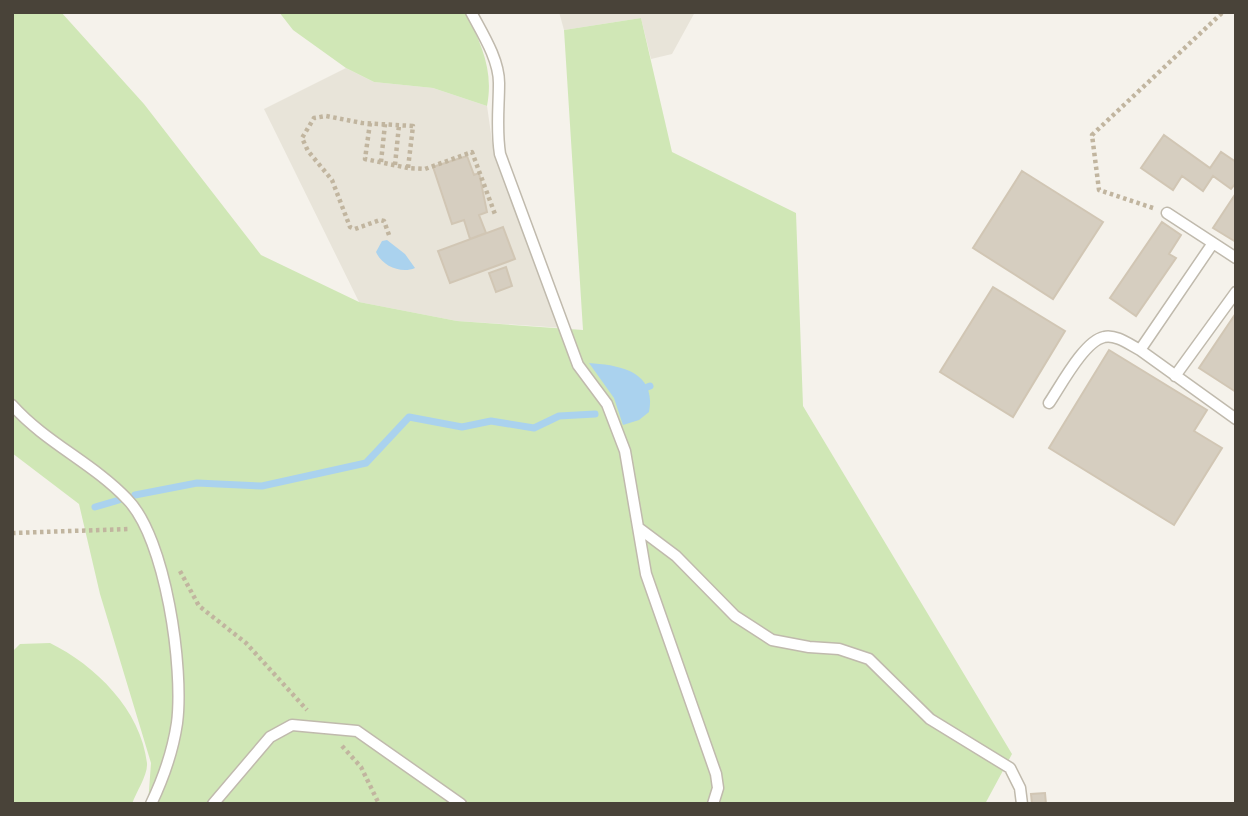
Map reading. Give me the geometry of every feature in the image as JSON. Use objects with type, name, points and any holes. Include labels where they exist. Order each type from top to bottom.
[{"type":"lane","points":[[471,12],[493,58],[499,81],[496,125],[500,153],[578,365],[607,404],[625,451],[646,574],[716,774],[718,788],[713,804]]},
{"type":"lane","points":[[1167,213],[1236,258]]},
{"type":"lane","points":[[1140,350],[1213,243]]},
{"type":"lane","points":[[1175,376],[1236,292]]},
{"type":"lane","points":[[1049,404],[1085,351],[1105,337],[1114,338],[1140,350],[1236,419]]},
{"type":"lane","points":[[12,405],[30,425],[129,500],[147,528],[156,552],[167,597],[176,662],[177,722],[161,784],[151,804]]},
{"type":"lane","points":[[640,529],[676,556],[735,616],[772,640],[839,649],[869,659],[930,719],[1010,768],[1020,788],[1022,804]]},
{"type":"lane","points":[[213,804],[270,737],[292,725],[357,731],[461,804]]},
{"type":"path","points":[[1167,213],[1099,190],[1092,135],[1223,12]]},
{"type":"path","points":[[389,235],[384,221],[380,220],[355,229],[350,227],[332,180],[308,152],[302,138],[314,118],[334,117],[413,126],[408,168]]},
{"type":"path","points":[[370,123],[365,159],[425,169],[472,152],[496,216]]},
{"type":"path","points":[[381,162],[385,124]]},
{"type":"path","points":[[395,166],[399,125]]},
{"type":"path","points":[[12,533],[147,528]]},
{"type":"path","points":[[156,552],[179,570],[199,606],[246,643],[268,670],[361,767],[379,804]]},
{"type":"shaded area","points":[[559,12],[695,12],[672,54],[651,59],[641,18],[564,30]]},
{"type":"shaded area","points":[[346,68],[374,82],[433,88],[487,106],[492,141],[563,328],[457,321],[359,302],[264,109]]},
{"type":"green space","points":[[12,12],[61,12],[144,104],[261,255],[359,302],[457,321],[583,330],[564,30],[641,18],[672,152],[796,213],[803,406],[1012,754],[985,804],[148,804],[151,763],[100,594],[79,504],[12,453]]},
{"type":"green space","points":[[279,12],[466,12],[481,46],[487,69],[487,106],[433,88],[374,82],[346,68],[293,30]]},
{"type":"green space","points":[[50,643],[67,652],[99,677],[113,691],[136,725],[147,768],[132,804],[12,804],[12,652],[20,644]]},
{"type":"water","points":[[387,240],[405,254],[415,268],[398,269],[387,265],[379,257],[376,252],[382,241]]},
{"type":"water","points":[[589,363],[623,369],[641,379],[650,398],[649,412],[639,420],[623,425],[614,398]]},
{"type":"building","points":[[1164,135],[1210,168],[1221,152],[1236,162],[1236,183],[1231,189],[1213,176],[1203,191],[1182,176],[1173,190],[1141,168]]},
{"type":"building","points":[[467,156],[474,175],[479,173],[487,212],[479,215],[486,233],[470,239],[464,220],[452,224],[433,167]]},
{"type":"building","points":[[1022,171],[1103,222],[1053,299],[973,248]]},
{"type":"building","points":[[1236,193],[1236,242],[1213,228]]},
{"type":"building","points":[[1162,222],[1181,235],[1169,254],[1176,258],[1136,316],[1110,298]]},
{"type":"building","points":[[503,227],[515,259],[450,283],[438,251]]},
{"type":"building","points":[[506,267],[512,286],[496,292],[489,273]]},
{"type":"building","points":[[993,287],[1065,331],[1013,417],[940,372]]},
{"type":"building","points":[[1236,313],[1236,392],[1199,368]]},
{"type":"building","points":[[1109,350],[1207,410],[1194,431],[1222,448],[1174,525],[1049,448]]},
{"type":"building","points":[[1045,793],[1046,804],[1032,804],[1031,794]]},
{"type":"waterway","points":[[645,388],[650,386]]},
{"type":"waterway","points":[[135,495],[197,483],[262,486],[366,463],[409,417],[462,427],[491,421],[534,428],[559,416],[595,414]]},
{"type":"waterway","points":[[95,507],[119,500]]}]
